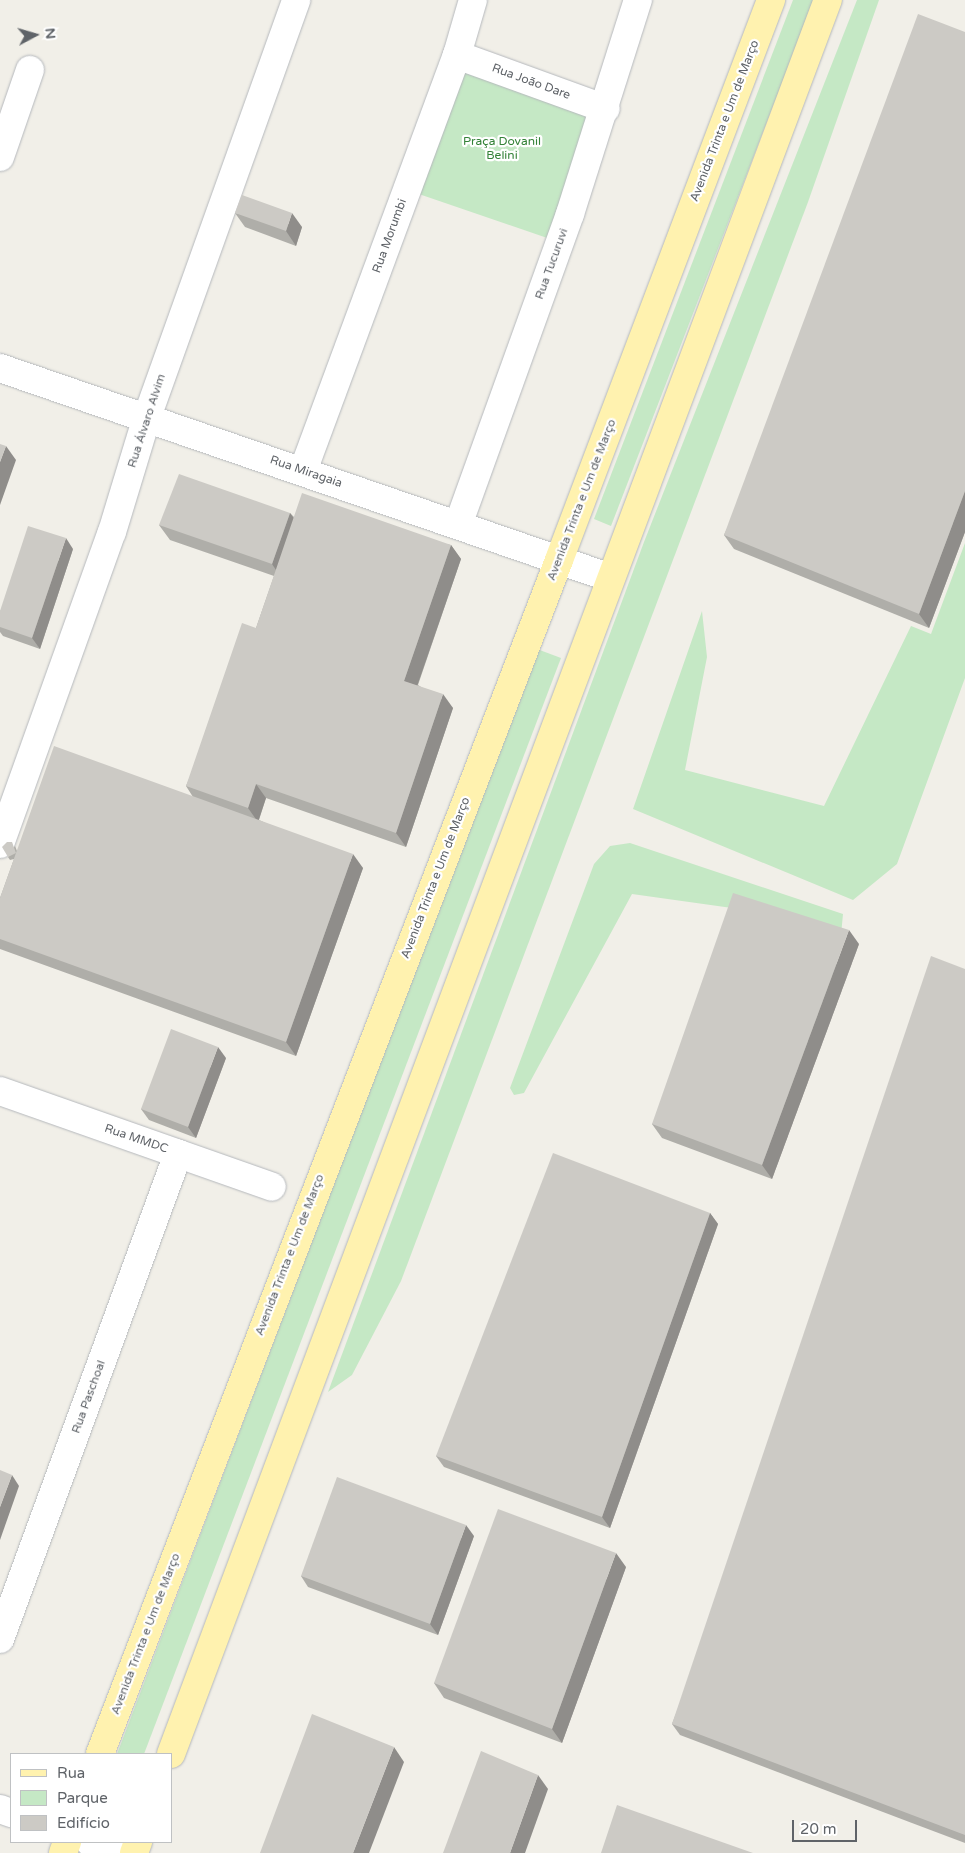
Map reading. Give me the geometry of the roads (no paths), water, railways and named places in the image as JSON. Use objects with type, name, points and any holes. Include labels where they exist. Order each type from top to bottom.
[{"type":"main road","name":"Avenida Trinta e Um de Março","points":[[100,1753],[560,560],[771,0]]},
{"type":"main road","points":[[171,1753],[828,0]]},
{"type":"street","name":"Rua Álvaro Alvim","points":[[0,844],[112,532],[147,417],[296,0]]},
{"type":"street","name":"Rua Morumbi","points":[[303,471],[457,55],[473,0]]},
{"type":"street","name":"Rua Tucuruvi","points":[[458,526],[606,109],[638,0]]},
{"type":"street","name":"Rua João Dare","points":[[457,55],[606,109]]},
{"type":"street","points":[[0,157],[30,70]]},
{"type":"street","name":"Rua Miragaia","points":[[0,368],[611,578]]},
{"type":"street","name":"Rua MMDC","points":[[0,1092],[272,1187]]},
{"type":"street","name":"Rua Paschoal","points":[[0,1639],[178,1154]]},
{"type":"street","points":[[93,1843],[122,1853]]},
{"type":"park label","name":"Praça Dovanil Belini","points":[[502,149]]}]
